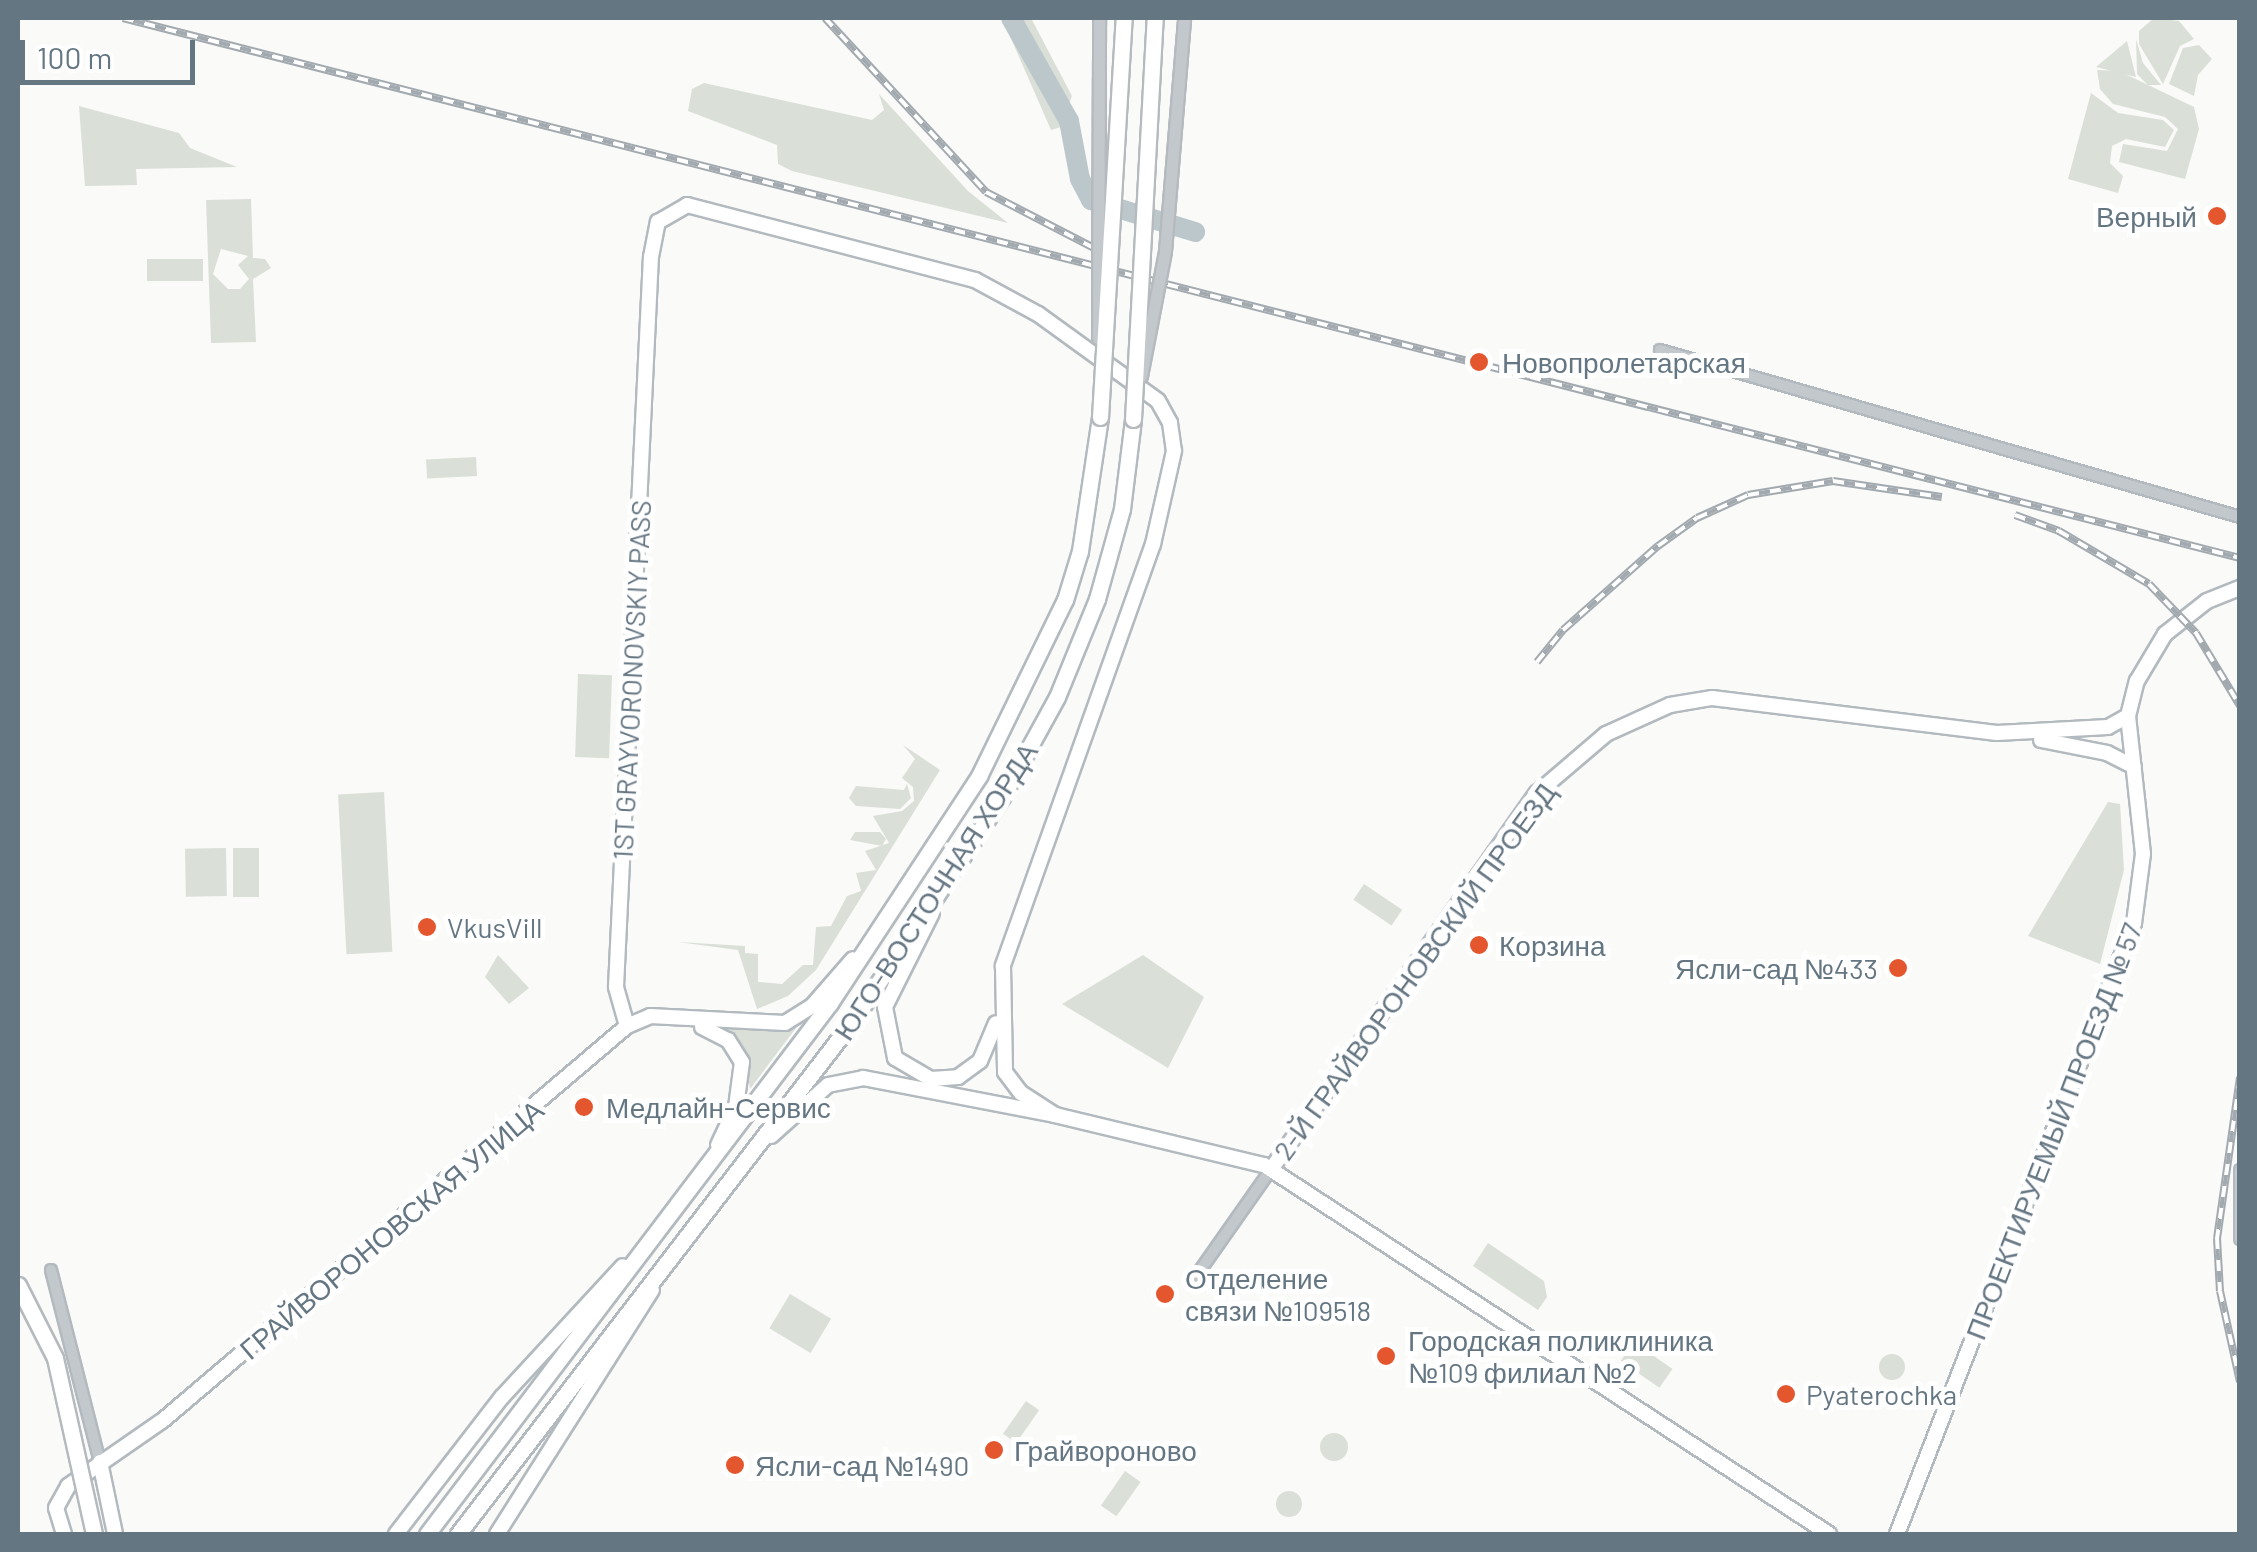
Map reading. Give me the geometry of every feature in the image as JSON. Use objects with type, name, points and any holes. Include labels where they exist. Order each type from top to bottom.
[{"type":"main road","name":"ЮГО-ВОСТОЧНАЯ ХОРДА","points":[[427,1534],[884,924],[980,776],[1045,648],[1080,551],[1100,417],[1124,18]]},
{"type":"main road","name":"ЮГО-ВОСТОЧНАЯ ХОРДА","points":[[458,1534],[687,1229],[854,1019],[1032,746],[1077,651],[1122,509],[1133,420],[1155,18]]},
{"type":"main road","name":"1ST GRAYVORONOVSKIY PASS","points":[[628,1026],[616,988],[652,239],[658,222],[687,206],[974,280],[1038,314],[1158,401],[1170,423],[1174,451],[1153,544],[1101,703],[1023,896],[1003,966],[999,1012]]},
{"type":"main road","points":[[2128,716],[2136,681],[2165,634],[2207,601],[2240,588]]},
{"type":"main road","name":"2-Й ГРАЙВОРОНОВСКИЙ ПРОЕЗД","points":[[1272,1168],[1536,793],[1606,734],[1670,705],[1712,698],[2011,733],[2078,733],[2128,716]]},
{"type":"main road","name":"ПРОЕКТИРУЕМЫЙ ПРОЕЗД № 57","points":[[1897,1534],[2132,931],[2143,862],[2128,716]]},
{"type":"main road","points":[[2011,733],[2094,750],[2134,767]]},
{"type":"main road","points":[[953,872],[893,986],[883,1023],[887,1041],[894,1058],[918,1075],[958,1077],[980,1060],[999,1012]]},
{"type":"main road","points":[[628,1026],[650,1016],[770,1026],[798,1018],[884,924]]},
{"type":"main road","points":[[999,1012],[1004,1072],[1020,1094],[1056,1114]]},
{"type":"main road","points":[[687,1021],[728,1040],[742,1062],[736,1107],[713,1155]]},
{"type":"main road","name":"ГРАЙВОРОНОВСКАЯ УЛИЦА","points":[[64,1534],[59,1497],[100,1462],[162,1422],[628,1026]]},
{"type":"main road","points":[[736,1172],[812,1096],[843,1079],[1056,1114],[1272,1168],[1829,1534]]},
{"type":"main road","points":[[498,1534],[687,1229]]},
{"type":"main road","points":[[396,1534],[502,1397],[644,1244]]},
{"type":"main road","points":[[18,1285],[55,1358],[94,1534]]},
{"type":"main road","points":[[100,1462],[115,1534]]},
{"type":"street","points":[[1098,18],[1100,417]]},
{"type":"street","points":[[1133,420],[1166,251],[1184,18]]},
{"type":"street","points":[[1660,350],[2240,517]]},
{"type":"street","points":[[1194,1279],[1272,1168]]},
{"type":"street","points":[[2240,1170],[2240,1239]]},
{"type":"street","points":[[51,1270],[100,1462]]},
{"type":"shaded area","points":[[1002,18],[1031,18],[1072,96],[1061,127],[1051,130]]},
{"type":"shaded area","points":[[2154,18],[2179,21],[2194,39],[2180,46],[2163,84],[2139,44],[2139,31]]},
{"type":"shaded area","points":[[2136,39],[2143,63],[2161,85],[2148,85],[2137,74]]},
{"type":"shaded area","points":[[2127,41],[2136,77],[2096,67]]},
{"type":"shaded area","points":[[2199,45],[2212,59],[2198,75],[2194,96],[2169,84],[2183,48]]},
{"type":"shaded area","points":[[2097,70],[2119,71],[2194,107],[2199,129],[2185,179],[2119,162],[2123,144],[2167,151],[2178,129],[2165,117],[2113,104],[2100,89]]},
{"type":"shaded area","points":[[704,83],[872,120],[884,110],[879,94],[968,191],[1008,223],[792,171],[778,164],[777,145],[688,111],[692,89]]},
{"type":"shaded area","points":[[2091,93],[2118,113],[2163,120],[2174,130],[2165,147],[2126,139],[2112,146],[2110,163],[2123,176],[2118,193],[2068,179]]},
{"type":"shaded area","points":[[79,106],[179,133],[190,148],[237,167],[136,169],[137,185],[85,186]]},
{"type":"shaded area","points":[[251,199],[253,258],[265,259],[271,268],[253,279],[256,342],[211,343],[206,200]],"holes":[[[221,249],[248,256],[238,265],[249,279],[240,289],[228,289],[213,274]]]},
{"type":"shaded area","points":[[147,259],[203,259],[203,281],[147,281]]},
{"type":"shaded area","points":[[476,457],[477,476],[427,479],[426,460]]},
{"type":"shaded area","points":[[578,674],[612,675],[609,758],[575,757]]},
{"type":"shaded area","points":[[903,745],[940,770],[816,970],[788,996],[757,1009],[738,950],[678,942],[745,946],[745,953],[758,954],[758,982],[782,984],[803,965],[813,965],[816,927],[831,926],[847,896],[861,891],[856,873],[876,870],[865,851],[889,843],[873,816],[902,811],[914,801],[913,787],[902,778],[915,759]]},
{"type":"shaded area","points":[[907,784],[911,798],[900,809],[856,806],[849,798],[856,786],[904,790]]},
{"type":"shaded area","points":[[384,792],[392,952],[346,954],[338,794]]},
{"type":"shaded area","points":[[2108,802],[2120,804],[2124,870],[2100,964],[2028,936]]},
{"type":"shaded area","points":[[855,832],[880,832],[886,839],[882,846],[850,840]]},
{"type":"shaded area","points":[[226,848],[227,896],[186,897],[185,849]]},
{"type":"shaded area","points":[[233,848],[259,848],[259,897],[233,897]]},
{"type":"shaded area","points":[[1364,884],[1402,910],[1392,925],[1353,900]]},
{"type":"shaded area","points":[[498,955],[529,988],[509,1004],[485,977]]},
{"type":"shaded area","points":[[1143,955],[1204,997],[1168,1068],[1062,1004]]},
{"type":"shaded area","points":[[799,1024],[750,1089],[744,1052],[719,1026],[774,1031]]},
{"type":"shaded area","points":[[1488,1243],[1544,1281],[1547,1297],[1538,1310],[1473,1266]]},
{"type":"shaded area","points":[[790,1294],[831,1319],[811,1353],[769,1328]]},
{"type":"shaded area","points":[[1634,1342],[1673,1369],[1659,1388],[1621,1361]]},
{"type":"shaded area","points":[[1892,1354],[1901,1358],[1905,1367],[1901,1376],[1892,1380],[1883,1376],[1879,1367],[1883,1358]]},
{"type":"shaded area","points":[[1026,1401],[1039,1410],[1016,1443],[1003,1434]]},
{"type":"shaded area","points":[[1334,1433],[1344,1437],[1348,1447],[1344,1457],[1334,1461],[1324,1457],[1320,1447],[1324,1437]]},
{"type":"shaded area","points":[[1125,1471],[1141,1482],[1116,1516],[1101,1505]]},
{"type":"shaded area","points":[[1289,1491],[1298,1495],[1302,1504],[1298,1513],[1289,1517],[1280,1513],[1276,1504],[1280,1495]]},
{"type":"waterway","points":[[1011,18],[1069,121],[1080,179],[1091,200],[1195,232]]},
{"type":"railway","points":[[123,18],[2240,558]]},
{"type":"railway","points":[[825,18],[986,192],[1100,251]]},
{"type":"railway","points":[[1537,662],[1563,630],[1658,546],[1697,518],[1748,495],[1833,481],[1942,497]]},
{"type":"railway","points":[[2015,515],[2059,531],[2149,584],[2196,633],[2240,706]]},
{"type":"railway","points":[[2240,1077],[2217,1238],[2220,1291],[2240,1382]]},
{"type":"place","name":"Верный","points":[[2217,216]]},
{"type":"place","name":"Новопролетарская","points":[[1479,362]]},
{"type":"place","name":"VkusVill","points":[[427,927]]},
{"type":"place","name":"Корзина","points":[[1479,945]]},
{"type":"place","name":"Ясли-сад №433","points":[[1898,968]]},
{"type":"place","name":"Медлайн-Сервис","points":[[584,1107]]},
{"type":"place","name":"Отделение связи №109518","points":[[1165,1294]]},
{"type":"place","name":"Городская поликлиника №109 филиал №2","points":[[1386,1356]]},
{"type":"place","name":"Pyaterochka","points":[[1786,1394]]},
{"type":"place","name":"Грайвороново","points":[[994,1450]]},
{"type":"place","name":"Ясли-сад №1490","points":[[735,1465]]}]
